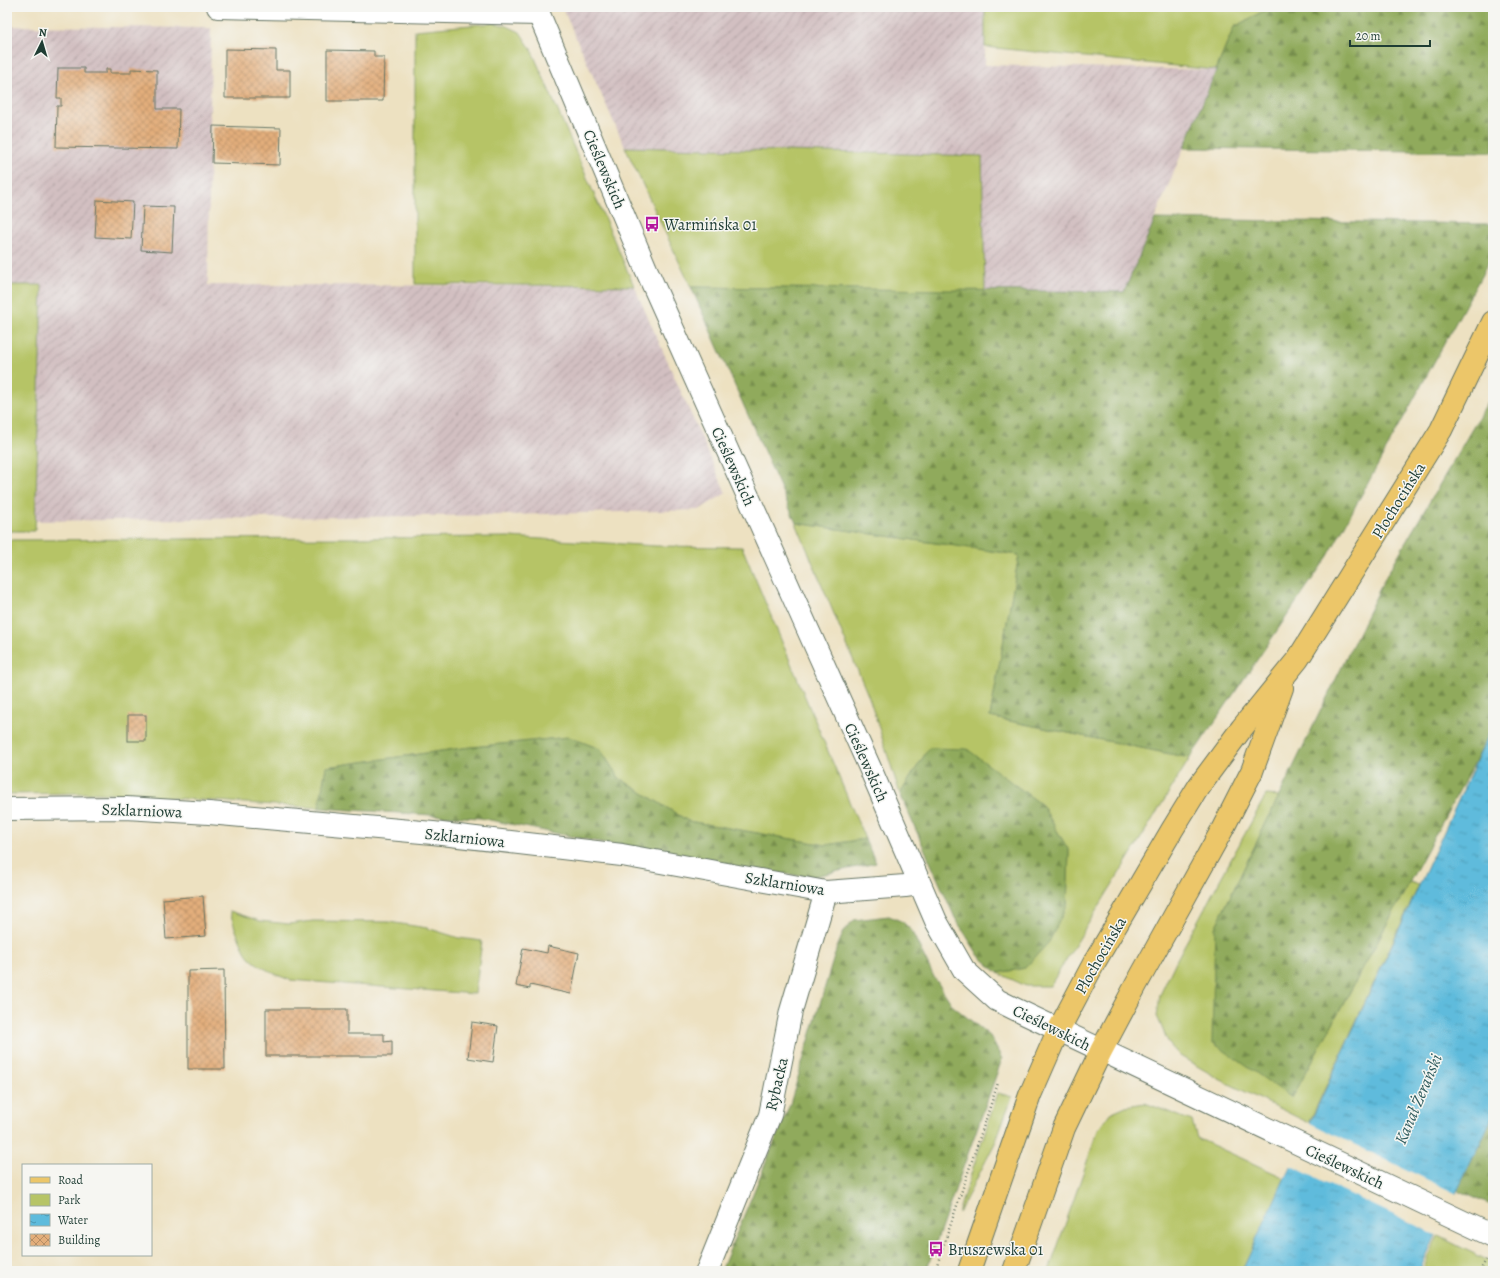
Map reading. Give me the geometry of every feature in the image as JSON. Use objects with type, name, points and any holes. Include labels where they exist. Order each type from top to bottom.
[{"type":"main road","name":"Płochocińska","points":[[969,1271],[1030,1095],[1058,1031],[1094,963],[1199,786],[1242,728],[1290,670],[1301,654],[1441,430],[1493,322]]},
{"type":"main road","name":"Płochocińska","points":[[1014,1271],[1064,1128],[1101,1050],[1222,830],[1252,771],[1280,693],[1290,670]]},
{"type":"street","points":[[218,7],[538,10]]},
{"type":"street","name":"Cieślewskich","points":[[538,10],[648,273],[867,761],[919,884],[936,921],[964,970],[996,1000],[1058,1031],[1493,1236]]},
{"type":"street","name":"Szklarniowa","points":[[7,809],[126,808],[217,814],[433,833],[622,854],[826,892],[919,884]]},
{"type":"street","name":"Rybacka","points":[[707,1271],[770,1115],[791,1011],[826,892]]},
{"type":"path","points":[[935,1271],[998,1083]]},
{"type":"shaded area","points":[[562,7],[985,7],[985,65],[1216,70],[1124,293],[985,291],[982,156],[625,147]]},
{"type":"shaded area","points":[[7,26],[211,28],[208,285],[634,286],[726,493],[699,510],[509,515],[35,521],[42,286],[7,285]]},
{"type":"green space","points":[[985,7],[1271,7],[1234,27],[1216,70],[985,47]]},
{"type":"green space","points":[[1271,7],[1493,7],[1493,152],[1184,148],[1234,27]]},
{"type":"green space","points":[[494,23],[507,26],[520,32],[531,49],[634,286],[415,284],[415,30]]},
{"type":"green space","points":[[625,147],[982,156],[985,291],[691,287]]},
{"type":"green space","points":[[1155,219],[1493,224],[1493,252],[1491,258],[1328,556],[1190,758],[990,717],[1019,555],[796,523],[691,287],[1124,292]]},
{"type":"green space","points":[[7,285],[42,285],[35,531],[7,531]]},
{"type":"green space","points":[[1493,393],[1493,725],[1489,736],[1292,1098],[1212,1042],[1215,928],[1385,578]]},
{"type":"green space","points":[[796,523],[1019,555],[990,717],[1190,758],[1050,986],[1026,986],[998,973],[1025,968],[1067,905],[1069,851],[1042,805],[929,748],[900,794],[870,700]]},
{"type":"green space","points":[[509,537],[656,546],[742,547],[865,839],[826,845],[688,821],[619,778],[600,749],[569,737],[463,748],[326,767],[319,808],[98,793],[7,794],[7,540]]},
{"type":"green space","points":[[569,737],[600,749],[619,778],[688,821],[826,845],[865,839],[876,863],[811,877],[724,867],[480,818],[319,808],[326,767],[463,748]]},
{"type":"green space","points":[[929,748],[967,749],[1042,805],[1069,851],[1067,905],[1049,942],[1025,968],[998,973],[979,956],[955,918],[900,794]]},
{"type":"green space","points":[[1266,795],[1279,796],[1215,928],[1292,1098],[1410,882],[1419,885],[1309,1123],[1219,1079],[1180,1056],[1169,1044],[1157,1016],[1160,995],[1177,959]]},
{"type":"green space","points":[[230,911],[260,921],[289,924],[313,921],[389,922],[427,928],[459,938],[482,941],[475,994],[290,980],[268,970],[249,957],[240,942]]},
{"type":"green space","points":[[889,916],[903,922],[911,930],[934,977],[953,1006],[990,1036],[1002,1059],[926,1271],[721,1271],[790,1104],[836,950],[844,931],[854,920]]},
{"type":"green space","points":[[998,1093],[1012,1097],[995,1143],[959,1213],[959,1210]]},
{"type":"green space","points":[[1145,1103],[1192,1121],[1197,1138],[1285,1178],[1242,1271],[1049,1271],[1098,1130],[1110,1113],[1126,1106]]},
{"type":"green space","points":[[1493,1116],[1493,1206],[1457,1190]]},
{"type":"green space","points":[[1438,1236],[1493,1263],[1493,1271],[1422,1271]]},
{"type":"water","name":"Kanał Żerański","points":[[1493,725],[1493,1116],[1419,1271],[1242,1271]]},
{"type":"pier","points":[[1308,1122],[1457,1194],[1438,1236],[1289,1165]]},
{"type":"building","points":[[225,49],[276,50],[276,70],[290,70],[290,98],[225,98]]},
{"type":"building","points":[[327,50],[374,51],[374,57],[384,57],[383,101],[327,101]]},
{"type":"building","points":[[58,68],[84,68],[84,73],[106,73],[106,69],[110,69],[110,73],[131,73],[131,69],[157,70],[157,109],[179,109],[178,149],[56,147],[57,106],[61,106],[61,98],[57,98]]},
{"type":"building","points":[[213,126],[281,128],[280,165],[212,163]]},
{"type":"building","points":[[97,200],[133,202],[131,239],[95,237]]},
{"type":"building","points":[[143,206],[174,207],[172,252],[141,250]]},
{"type":"building","points":[[128,715],[146,715],[146,741],[128,741]]},
{"type":"building","points":[[203,896],[206,936],[166,939],[163,899]]},
{"type":"building","points":[[548,946],[579,953],[571,994],[530,985],[530,989],[516,986],[523,948],[547,953]]},
{"type":"building","points":[[224,970],[225,1069],[188,1069],[188,971]]},
{"type":"building","points":[[266,1009],[347,1009],[347,1034],[384,1034],[384,1042],[392,1041],[392,1056],[266,1056]]},
{"type":"building","points":[[472,1022],[498,1026],[493,1062],[468,1058]]},
{"type":"place","name":"Warmińska 01","points":[[652,224]]},
{"type":"place","name":"Bruszewska 01","points":[[936,1249]]}]
